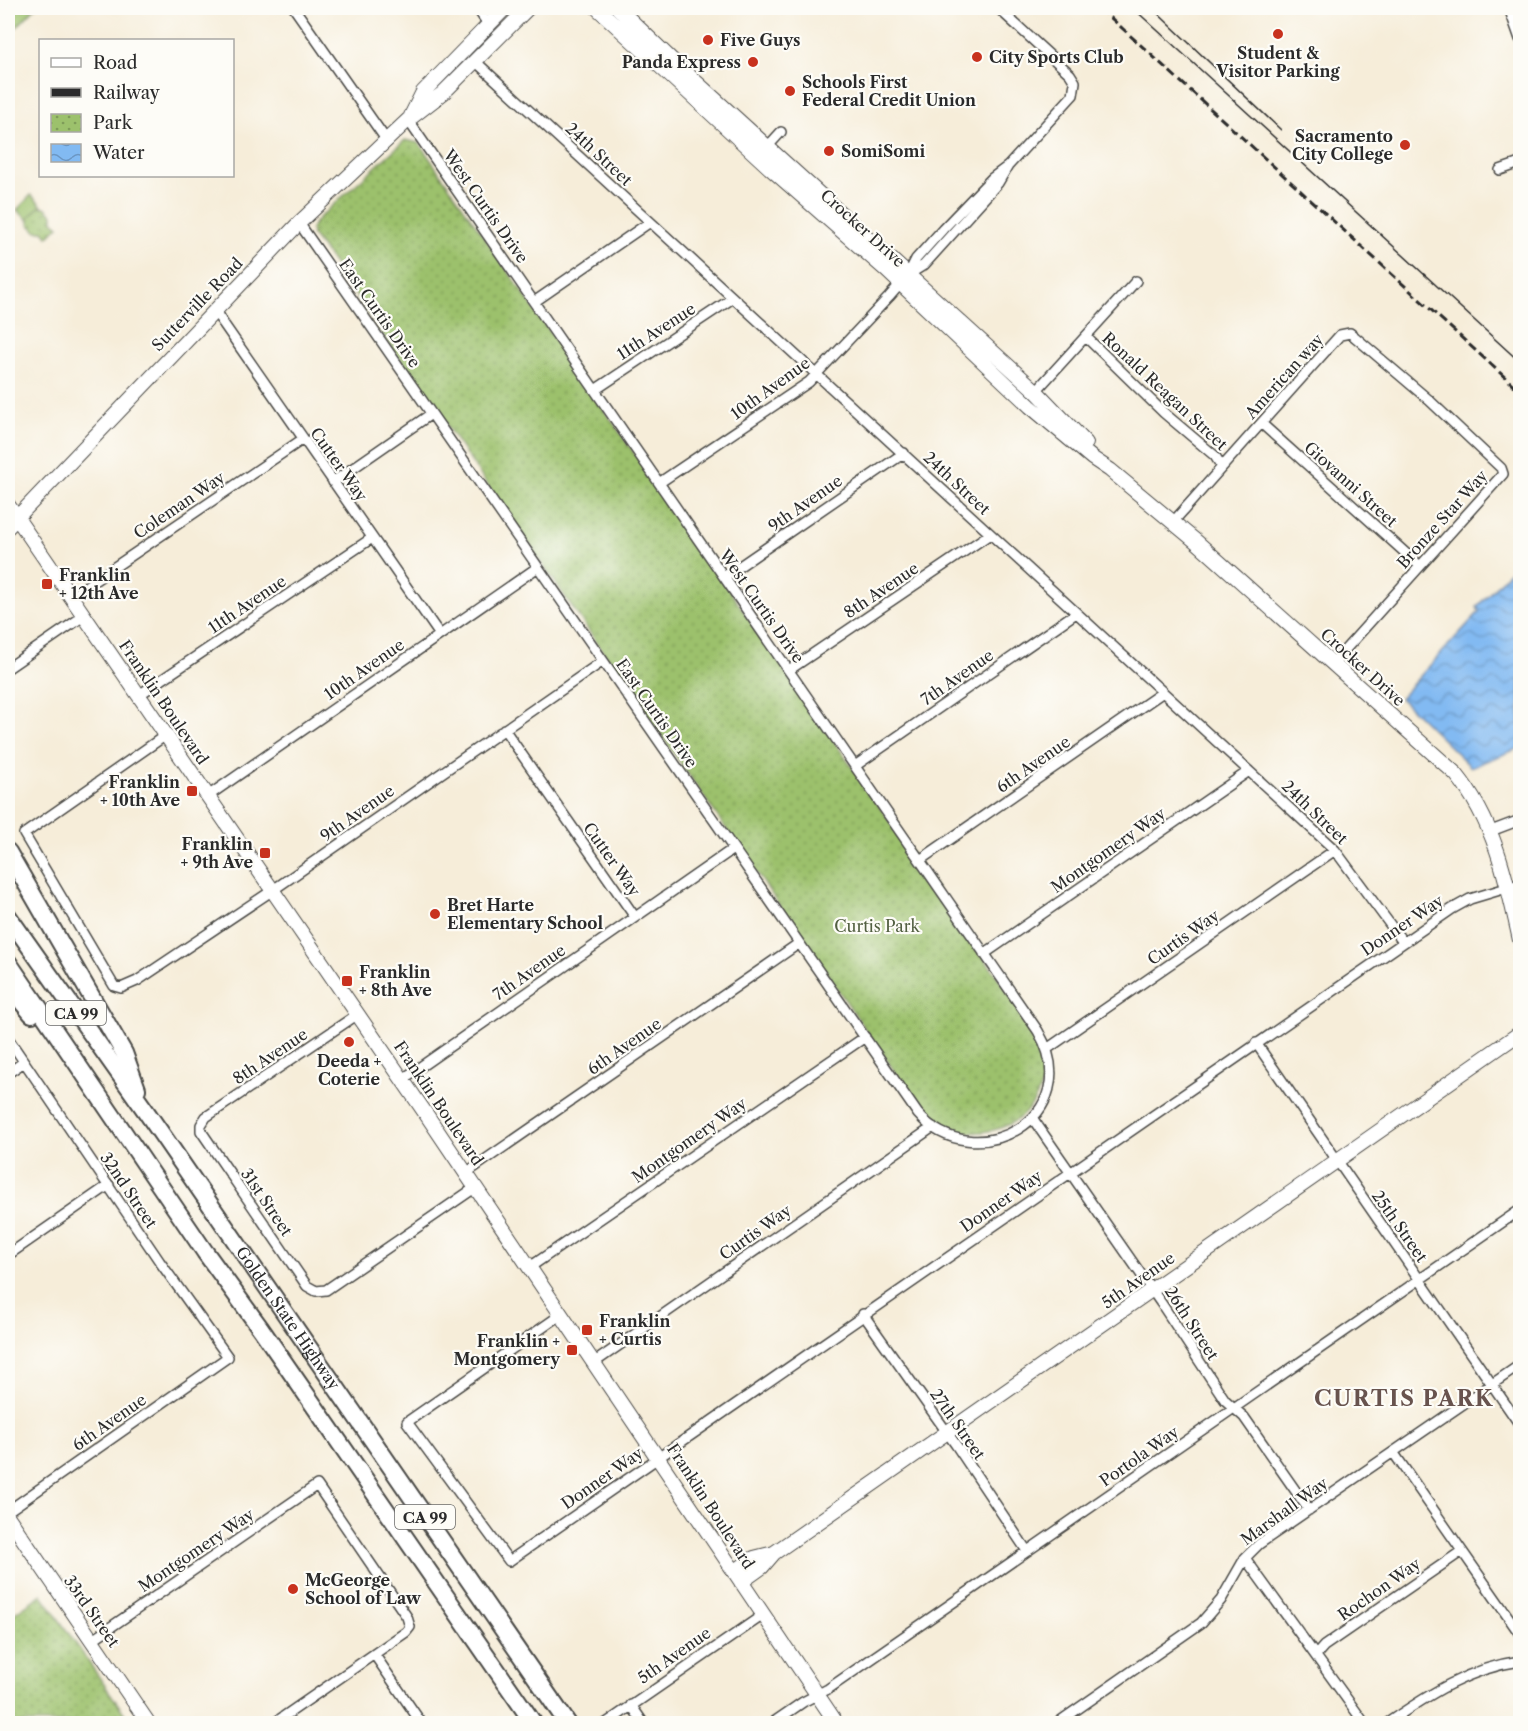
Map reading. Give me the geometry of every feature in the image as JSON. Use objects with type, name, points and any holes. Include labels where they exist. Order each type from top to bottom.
[{"type":"highway","points":[[8,852],[124,1053],[145,1110]]},
{"type":"highway","name":"Golden State Highway","points":[[8,916],[145,1110],[568,1724]]},
{"type":"highway","name":"Golden State Highway","points":[[8,962],[205,1252],[268,1339],[534,1724]]},
{"type":"highway","points":[[8,985],[99,1094]]},
{"type":"street","points":[[294,8],[387,141]]},
{"type":"street","points":[[477,8],[488,24]]},
{"type":"street","name":"Sutterville Road","points":[[12,522],[299,223],[408,120],[443,93],[528,8]]},
{"type":"street","name":"Crocker Drive","points":[[597,8],[669,76],[682,84],[763,152],[904,280],[1036,392],[1110,470]]},
{"type":"street","name":"Crocker Drive","points":[[618,8],[763,152]]},
{"type":"street","name":"10th Avenue","points":[[659,483],[809,382],[904,280],[924,265],[998,183],[1008,166],[1071,97],[1076,87],[1070,74],[998,8]]},
{"type":"street","points":[[1509,8],[1520,39]]},
{"type":"street","points":[[475,61],[472,56],[476,48],[504,18],[504,9]]},
{"type":"street","name":"Sutterville Road","points":[[408,120],[423,92],[504,9]]},
{"type":"street","name":"24th Street","points":[[475,61],[1335,850],[1402,942]]},
{"type":"street","name":"West Curtis Drive","points":[[408,120],[1038,1031],[1047,1049],[1051,1072],[1043,1103],[1033,1119]]},
{"type":"street","points":[[763,152],[781,132]]},
{"type":"street","points":[[1500,170],[1521,163]]},
{"type":"street","points":[[534,302],[650,222]]},
{"type":"street","name":"East Curtis Drive","points":[[299,223],[918,1114],[933,1128],[966,1140],[980,1140],[1013,1133],[1033,1119]]},
{"type":"street","name":"Crocker Drive","points":[[904,280],[1030,406],[1173,522],[1334,662],[1456,774],[1477,803],[1514,886],[1521,940]]},
{"type":"street","points":[[1036,392],[1136,281]]},
{"type":"street","name":"11th Avenue","points":[[595,390],[733,298]]},
{"type":"street","name":"Cutter Way","points":[[214,310],[440,635]]},
{"type":"street","name":"American way","points":[[1173,522],[1344,333],[1350,333],[1363,343],[1429,400]]},
{"type":"street","name":"Ronald Reagan Street","points":[[1086,337],[1164,413],[1215,456],[1222,467]]},
{"type":"street","name":"Bronze Star Way","points":[[1334,662],[1503,474],[1501,468],[1429,400]]},
{"type":"street","points":[[333,482],[431,414]]},
{"type":"street","name":"Giovanni Street","points":[[1262,424],[1420,566]]},
{"type":"street","name":"Coleman Way","points":[[72,596],[303,439]]},
{"type":"street","name":"9th Avenue","points":[[724,577],[903,453]]},
{"type":"street","name":"Franklin Boulevard","points":[[8,505],[12,522],[72,596],[595,1362],[837,1724]]},
{"type":"street","name":"8th Avenue","points":[[789,670],[990,534]]},
{"type":"street","name":"11th Avenue","points":[[139,695],[372,538]]},
{"type":"street","name":"10th Avenue","points":[[208,796],[537,567]]},
{"type":"street","name":"7th Avenue","points":[[855,766],[1076,613]]},
{"type":"street","points":[[8,668],[85,615]]},
{"type":"street","name":"9th Avenue","points":[[166,735],[24,834],[114,986],[121,988],[273,890],[603,661]]},
{"type":"street","name":"6th Avenue","points":[[920,860],[1163,692]]},
{"type":"street","name":"Cutter Way","points":[[504,729],[634,917]]},
{"type":"street","name":"Montgomery Way","points":[[984,954],[1249,771]]},
{"type":"street","points":[[1491,831],[1521,820]]},
{"type":"street","name":"7th Avenue","points":[[403,1079],[733,849]]},
{"type":"street","name":"Curtis Way","points":[[1047,1049],[1335,850]]},
{"type":"street","name":"Donner Way","points":[[562,1314],[407,1422],[509,1561],[1402,942],[1459,904],[1514,886]]},
{"type":"street","name":"6th Avenue","points":[[466,1173],[798,944]]},
{"type":"street","name":"8th Avenue","points":[[201,1125],[206,1117],[358,1014]]},
{"type":"street","name":"5th Avenue","points":[[737,1577],[762,1567],[774,1553],[1521,1033]]},
{"type":"street","name":"Montgomery Way","points":[[530,1267],[865,1037]]},
{"type":"street","name":"32nd Street","points":[[8,1038],[228,1358]]},
{"type":"street","name":"25th Street","points":[[1256,1043],[1521,1425]]},
{"type":"street","points":[[8,1073],[24,1062]]},
{"type":"street","name":"26th Street","points":[[1033,1119],[1225,1400],[1245,1417],[1309,1510]]},
{"type":"street","name":"31st Street","points":[[201,1125],[201,1131],[307,1286],[316,1291],[326,1290],[476,1187]]},
{"type":"street","name":"Curtis Way","points":[[595,1362],[933,1128]]},
{"type":"street","points":[[8,1255],[109,1185]]},
{"type":"street","name":"Portola Way","points":[[771,1724],[803,1702],[818,1695],[1521,1210]]},
{"type":"street","name":"27th Street","points":[[863,1314],[1028,1551]]},
{"type":"street","name":"6th Avenue","points":[[8,1519],[228,1358]]},
{"type":"street","name":"Marshall Way","points":[[1056,1724],[1201,1623],[1221,1600],[1245,1558],[1259,1545],[1521,1365]]},
{"type":"street","points":[[1393,1452],[1521,1634]]},
{"type":"street","name":"Montgomery Way","points":[[92,1640],[317,1485],[407,1617],[410,1627],[374,1654]]},
{"type":"street","name":"33rd Street","points":[[8,1519],[149,1724]]},
{"type":"street","name":"Rochon Way","points":[[1316,1655],[1324,1646],[1462,1551]]},
{"type":"street","points":[[1245,1558],[1365,1724]]},
{"type":"street","name":"5th Avenue","points":[[605,1724],[763,1615]]},
{"type":"street","points":[[273,1724],[374,1654],[422,1724]]},
{"type":"street","points":[[1386,1724],[1448,1684],[1492,1667],[1521,1661]]},
{"type":"street","points":[[631,1705],[644,1724]]},
{"type":"green space","points":[[8,8],[35,8],[17,27],[8,18]]},
{"type":"green space","name":"Curtis Park","points":[[405,140],[419,143],[1035,1031],[1041,1048],[1042,1082],[1037,1097],[1028,1110],[1016,1120],[1001,1128],[983,1132],[959,1132],[933,1121],[920,1108],[312,235],[311,228],[319,218]]},
{"type":"green space","points":[[31,195],[42,206],[28,220],[17,210]]},
{"type":"green space","points":[[39,207],[45,207],[53,215],[53,221],[59,226],[48,237],[43,231],[36,231],[29,224],[29,217]]},
{"type":"green space","points":[[42,1594],[131,1723],[8,1723],[8,1618]]},
{"type":"water","points":[[1520,560],[1520,748],[1471,767],[1400,698],[1479,612],[1477,607]]},
{"type":"tram line","points":[[1133,8],[1520,362]]},
{"type":"tram line","points":[[1152,8],[1281,130]]},
{"type":"railway","points":[[1100,8],[1520,391]]},
{"type":"place","name":"Student & Visitor Parking","points":[[1278,34]]},
{"type":"place","name":"Five Guys","points":[[708,40]]},
{"type":"place","name":"City Sports Club","points":[[977,57]]},
{"type":"place","name":"Panda Express","points":[[753,62]]},
{"type":"place","name":"Schools First Federal Credit Union","points":[[790,91]]},
{"type":"place","name":"Sacramento City College","points":[[1405,145]]},
{"type":"place","name":"SomiSomi","points":[[829,151]]},
{"type":"place","name":"Franklin + 12th Ave","points":[[47,584]]},
{"type":"place","name":"Franklin + 10th Ave","points":[[192,791]]},
{"type":"place","name":"Franklin + 9th Ave","points":[[265,853]]},
{"type":"place","name":"Bret Harte Elementary School","points":[[435,914]]},
{"type":"place","name":"Franklin + 8th Ave","points":[[347,981]]},
{"type":"place","name":"Deeda + Coterie","points":[[349,1042]]},
{"type":"place","name":"Franklin + Curtis","points":[[587,1330]]},
{"type":"place","name":"Franklin + Montgomery","points":[[572,1350]]},
{"type":"place","name":"McGeorge School of Law","points":[[293,1589]]},
{"type":"district","name":"CURTIS PARK","points":[[1404,1398]]}]
